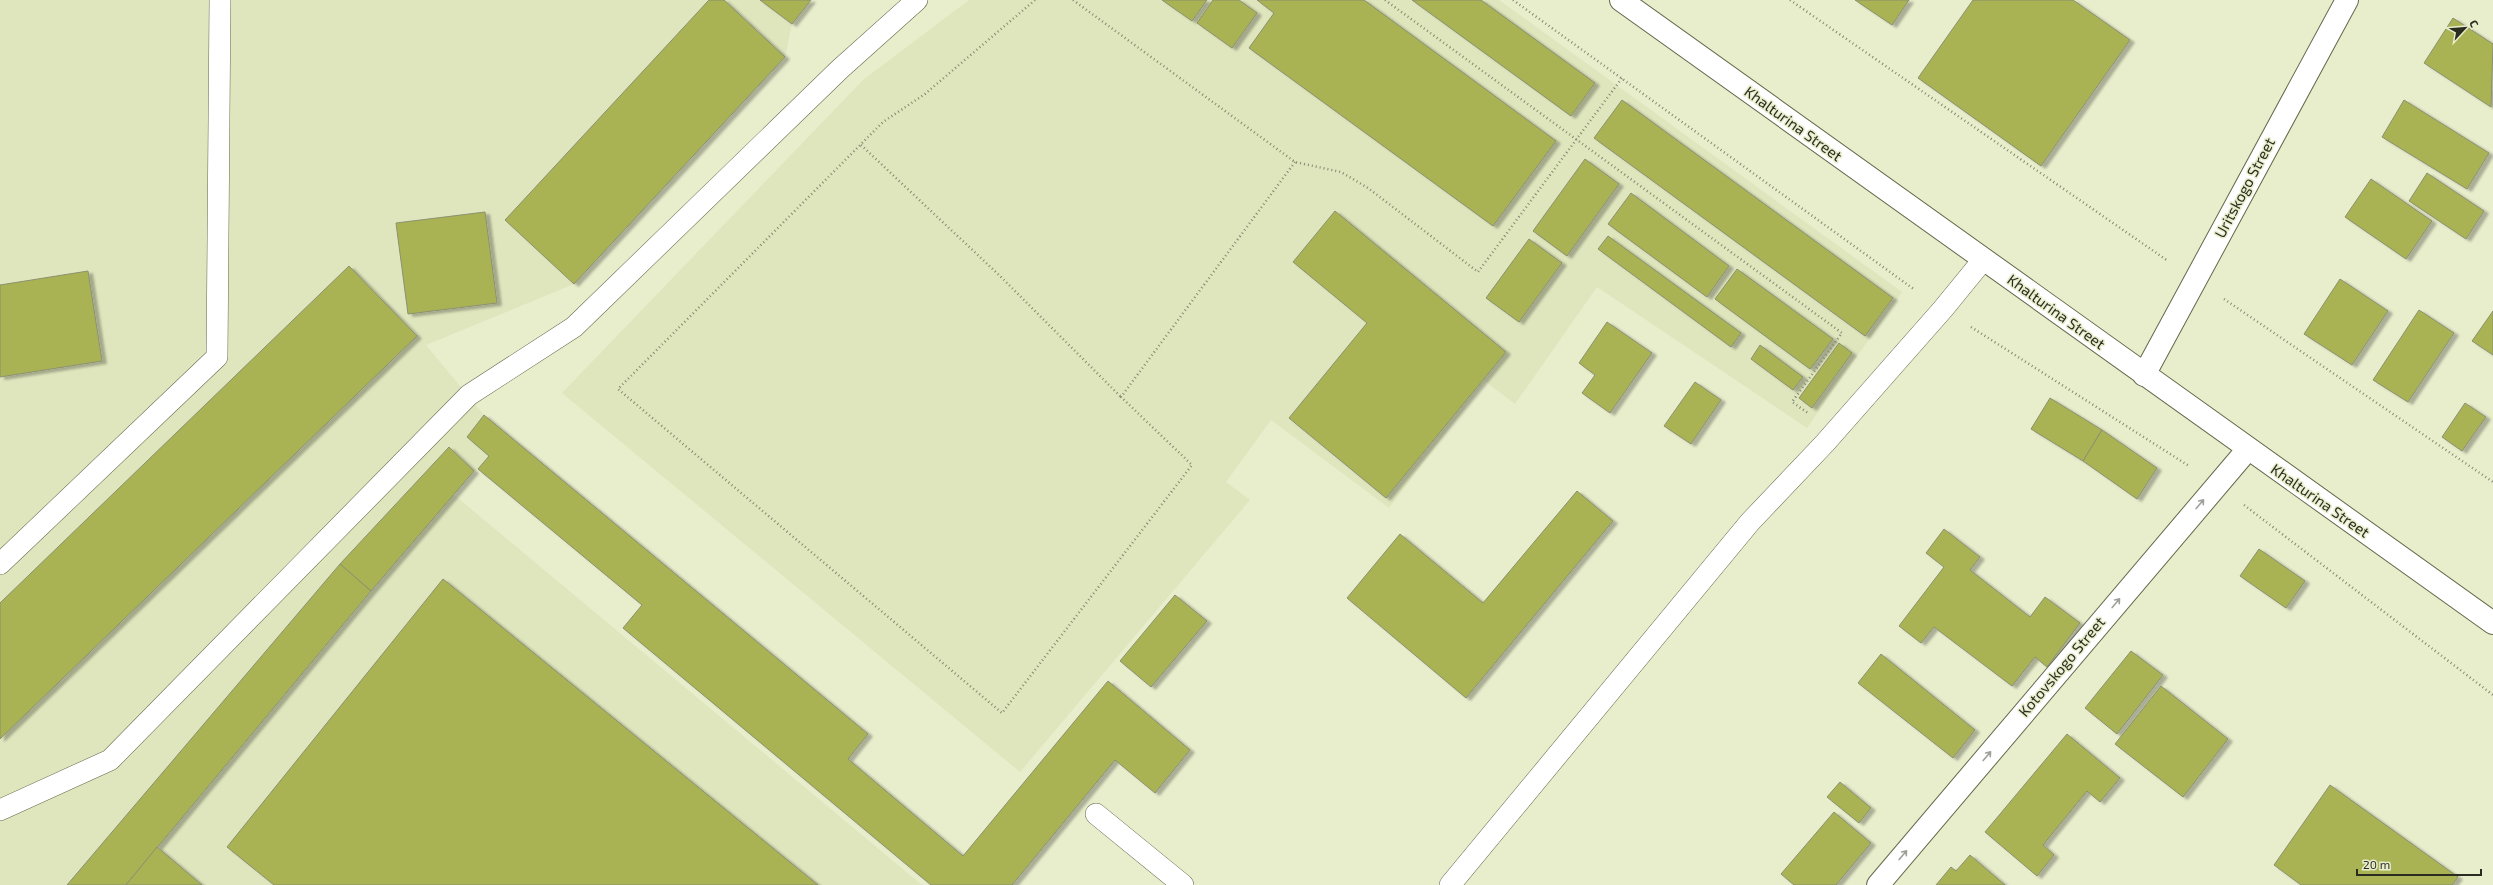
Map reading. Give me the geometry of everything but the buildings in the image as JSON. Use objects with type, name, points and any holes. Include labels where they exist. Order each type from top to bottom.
[{"type":"street","name":"Khalturina Street","points":[[1621,0],[2493,623]]},
{"type":"street","name":"Uritskogo Street","points":[[2144,375],[2347,0]]},
{"type":"street","name":"Kotovskogo Street","points":[[1878,885],[2248,449]]},
{"type":"lane","points":[[0,564],[217,357],[220,0]]},
{"type":"lane","points":[[0,810],[110,760],[469,395],[574,327],[840,69],[917,0]]},
{"type":"lane","points":[[1450,885],[1750,522],[1835,432],[1943,309],[1983,260]]},
{"type":"lane","points":[[1096,814],[1183,885]]},
{"type":"path","points":[[861,145],[1000,276],[1192,465],[1002,713],[618,389],[883,122],[924,94],[1035,0]]},
{"type":"path","points":[[1073,0],[1295,162],[1341,172],[1368,188],[1478,272],[1622,78]]},
{"type":"path","points":[[1385,0],[1577,138],[1842,334],[1792,402],[1835,432]]},
{"type":"path","points":[[1513,0],[1943,309],[2217,484],[2493,695]]},
{"type":"path","points":[[1790,0],[2196,280],[2493,482]]},
{"type":"path","points":[[1122,397],[1295,162]]},
{"type":"shaded area","points":[[0,0],[760,0],[792,24],[785,57],[574,284],[426,345],[484,415],[467,437],[489,456],[478,469],[474,471],[448,447],[340,564],[67,885],[0,885]]},
{"type":"shaded area","points":[[969,0],[1499,0],[1902,292],[1807,428],[1597,287],[1515,404],[1485,381],[1389,508],[1271,420],[1226,482],[1250,500],[1020,772],[562,393],[863,80]]},
{"type":"shaded area","points":[[453,494],[922,885],[126,885]]}]
